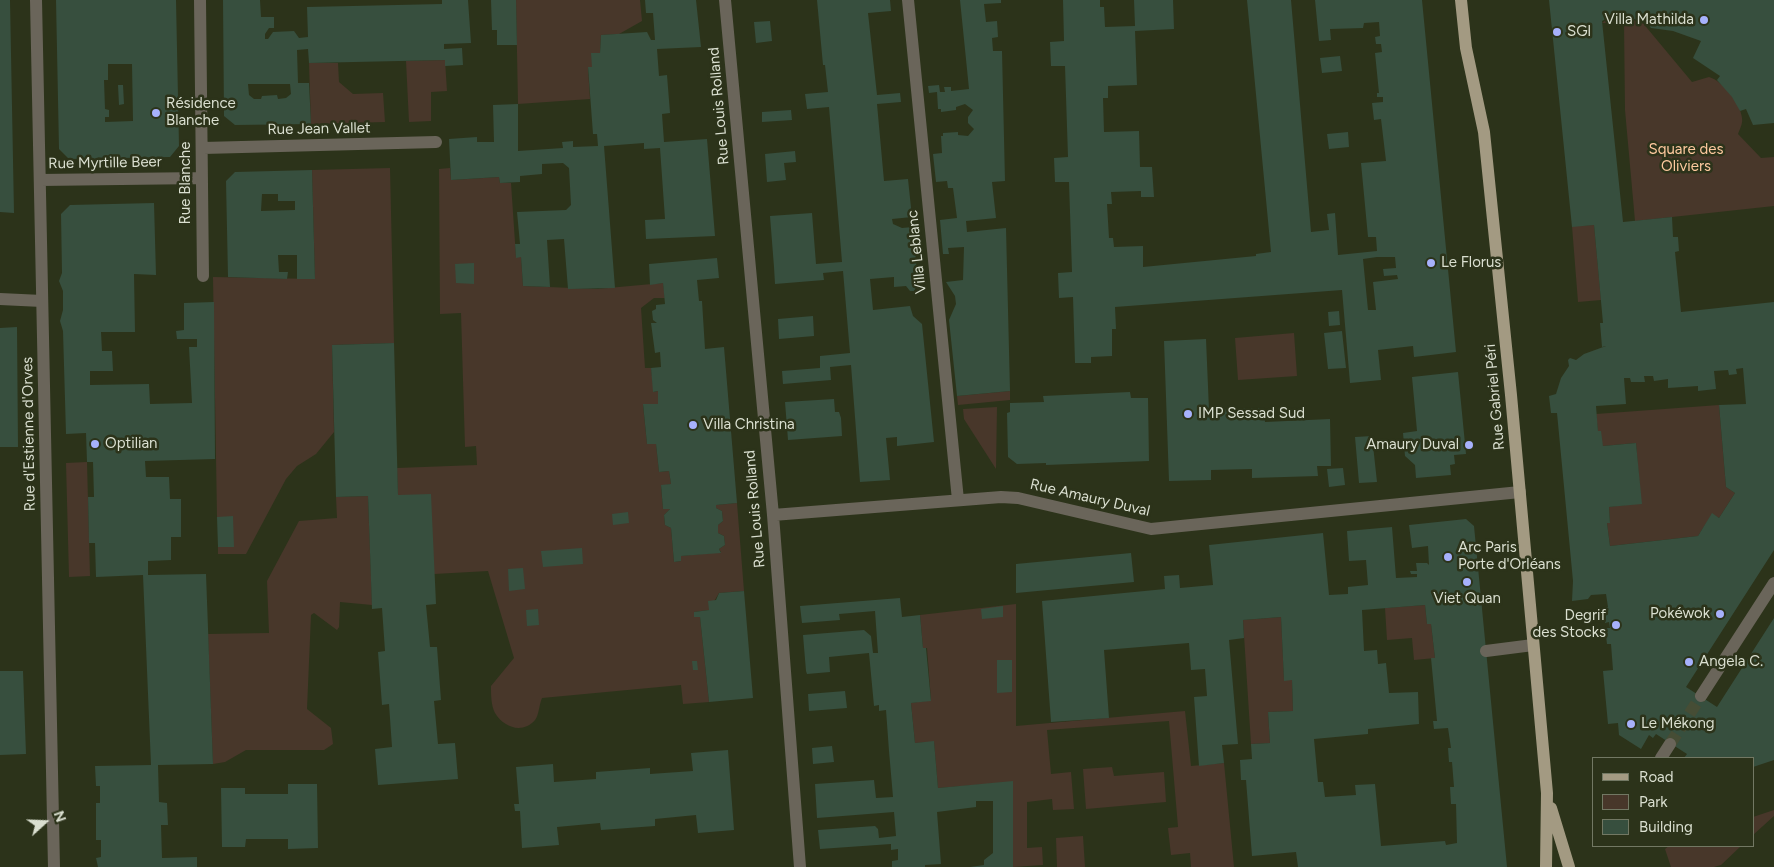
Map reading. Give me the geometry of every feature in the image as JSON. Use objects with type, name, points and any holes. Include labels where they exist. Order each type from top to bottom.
[{"type":"main road","name":"Rue Gabriel Péri","points":[[1461,0],[1466,48],[1484,132],[1520,492],[1548,793],[1546,867]]},
{"type":"main road","name":"Rue Gabriel Péri","points":[[1548,793],[1569,867]]},
{"type":"street","name":"Rue d'Estienne d'Orves","points":[[36,0],[54,867]]},
{"type":"street","name":"Rue Blanche","points":[[200,0],[203,276]]},
{"type":"street","name":"Rue Louis Rolland","points":[[725,0],[773,515],[800,867]]},
{"type":"street","name":"Villa Leblanc","points":[[908,0],[958,500]]},
{"type":"street","name":"Rue Jean Vallet","points":[[203,148],[436,142]]},
{"type":"street","name":"Rue Myrtille Beer","points":[[40,180],[202,178]]},
{"type":"street","points":[[0,299],[42,301]]},
{"type":"street","name":"Rue Amaury Duval","points":[[773,515],[1001,497],[1018,498],[1151,529],[1520,492]]},
{"type":"street","points":[[1701,696],[1774,583]]},
{"type":"street","points":[[1486,651],[1533,645]]},
{"type":"street","points":[[1662,757],[1670,744]]},
{"type":"green space","points":[[516,0],[640,0],[642,21],[619,34],[601,35],[600,53],[592,67],[588,68],[590,99],[518,104]]},
{"type":"green space","name":"Square des Oliviers","points":[[1611,16],[1642,22],[1692,82],[1709,77],[1725,88],[1735,100],[1741,112],[1742,124],[1738,134],[1761,158],[1774,157],[1774,206],[1635,221],[1625,110],[1624,23],[1602,23]]},
{"type":"green space","points":[[445,60],[447,91],[431,92],[431,121],[409,122],[406,61]]},
{"type":"green space","points":[[309,63],[338,63],[339,82],[353,94],[383,93],[385,122],[311,124]]},
{"type":"green space","points":[[390,168],[394,343],[332,345],[334,432],[316,454],[297,466],[286,479],[246,554],[218,554],[218,547],[233,547],[233,517],[217,517],[213,277],[315,279],[312,170]]},
{"type":"green space","points":[[450,168],[451,180],[499,177],[500,183],[511,183],[516,257],[521,257],[523,286],[597,289],[663,283],[665,298],[654,298],[641,308],[645,368],[651,368],[654,392],[658,391],[658,404],[643,405],[647,444],[656,444],[659,472],[669,471],[671,484],[661,486],[663,509],[670,509],[664,515],[665,525],[671,528],[674,562],[681,561],[681,556],[721,552],[719,549],[725,545],[724,536],[718,533],[718,525],[723,521],[722,511],[716,508],[716,505],[737,503],[744,591],[719,593],[709,610],[694,612],[695,617],[700,617],[709,702],[683,704],[681,685],[542,698],[535,720],[525,727],[519,728],[503,722],[495,713],[492,703],[491,686],[514,658],[488,571],[434,574],[398,495],[397,468],[477,465],[476,446],[465,447],[461,313],[440,314],[439,169]]},
{"type":"green space","points":[[1594,225],[1601,300],[1578,302],[1572,226]]},
{"type":"green space","points":[[1294,333],[1297,376],[1238,380],[1235,338]]},
{"type":"green space","points":[[1010,391],[1010,400],[958,405],[957,396]]},
{"type":"green space","points":[[1719,405],[1726,487],[1735,493],[1719,518],[1712,514],[1698,536],[1610,546],[1607,523],[1610,523],[1609,507],[1641,503],[1636,443],[1603,446],[1598,431],[1596,414]]},
{"type":"green space","points":[[997,407],[996,469],[964,419],[963,409]]},
{"type":"green space","points":[[87,462],[90,576],[69,577],[66,463]]},
{"type":"green space","points":[[368,496],[372,605],[340,602],[339,627],[337,630],[314,613],[311,615],[307,709],[331,728],[333,744],[324,750],[246,750],[225,762],[213,764],[208,634],[269,633],[267,581],[299,521],[337,518],[336,497]]},
{"type":"green space","points":[[1016,604],[1016,726],[1185,711],[1191,766],[1224,763],[1234,867],[1191,867],[1190,853],[1171,855],[1168,828],[1178,827],[1169,721],[1047,730],[1051,774],[1071,772],[1074,809],[1053,810],[1052,799],[1027,802],[1027,848],[1042,847],[1043,865],[1013,867],[1013,782],[938,788],[934,742],[915,743],[911,703],[931,700],[927,648],[923,648],[920,615]]},
{"type":"green space","points":[[1425,605],[1427,624],[1431,624],[1435,658],[1414,660],[1412,638],[1387,640],[1385,608]]},
{"type":"green space","points":[[1281,617],[1284,680],[1292,680],[1293,711],[1268,712],[1270,743],[1251,744],[1243,620]]},
{"type":"green space","points":[[1112,767],[1114,776],[1164,772],[1166,802],[1086,809],[1083,769]]},
{"type":"green space","points":[[1774,810],[1774,816],[1754,834],[1754,817]]},
{"type":"green space","points":[[1083,836],[1085,867],[1057,867],[1056,838]]},
{"type":"green space","points":[[1668,847],[1740,847],[1721,865],[1714,867],[1671,867],[1665,849]]},
{"type":"building","points":[[0,0],[10,0],[14,213],[0,212]]},
{"type":"building","points":[[56,0],[176,0],[179,146],[170,157],[69,159],[59,149]],"holes":[[[108,64],[132,64],[133,121],[105,122],[105,117],[109,117],[109,110],[105,109],[104,80],[108,80]]]},
{"type":"building","points":[[223,0],[260,0],[261,17],[274,17],[274,28],[269,28],[265,34],[265,39],[268,39],[273,32],[294,31],[299,38],[308,37],[307,7],[442,4],[442,0],[468,0],[471,43],[444,44],[444,49],[462,48],[463,65],[445,66],[445,60],[309,63],[308,49],[297,50],[298,83],[309,83],[311,124],[235,125],[224,116]],"holes":[[[248,84],[290,84],[291,94],[286,98],[278,99],[277,95],[262,96],[261,99],[254,99],[249,95]]]},
{"type":"building","points":[[491,0],[516,0],[517,45],[497,45],[497,30],[492,30]]},
{"type":"building","points":[[645,0],[696,0],[701,47],[657,49],[659,76],[667,75],[670,113],[662,114],[664,142],[707,139],[715,236],[646,239],[645,220],[665,219],[660,148],[644,149],[644,143],[604,146],[615,288],[568,289],[564,239],[547,240],[550,287],[523,286],[521,257],[516,258],[515,244],[520,244],[517,212],[566,210],[571,205],[569,168],[563,163],[542,164],[542,174],[520,176],[520,182],[500,183],[499,177],[451,180],[449,139],[477,137],[477,142],[494,142],[493,105],[518,104],[518,151],[563,148],[562,142],[573,141],[573,147],[598,146],[597,134],[593,134],[588,67],[592,67],[591,53],[600,53],[601,35],[647,32],[651,40],[655,40],[653,13],[646,13]]},
{"type":"building","points":[[817,0],[890,0],[891,11],[868,13],[877,95],[900,93],[901,102],[877,104],[884,181],[908,179],[912,217],[892,219],[893,224],[902,228],[913,227],[918,284],[914,291],[910,291],[906,286],[894,287],[894,277],[870,279],[873,310],[910,306],[913,316],[922,324],[934,442],[897,446],[897,437],[886,438],[890,480],[860,482],[851,365],[830,367],[831,380],[783,384],[782,371],[820,368],[820,356],[850,353],[843,271],[823,273],[824,280],[775,284],[770,216],[812,213],[816,264],[842,262],[829,107],[807,109],[805,94],[828,92],[825,65],[823,65]]},
{"type":"building","points":[[960,0],[1001,0],[1001,3],[984,4],[986,22],[997,21],[998,37],[992,38],[993,51],[1002,51],[1005,181],[992,182],[996,218],[966,221],[967,232],[1006,228],[1010,391],[957,396],[949,320],[956,304],[955,296],[946,282],[963,280],[964,247],[948,248],[949,254],[943,254],[940,220],[957,218],[953,188],[948,188],[947,181],[936,182],[933,154],[942,153],[941,136],[943,136],[943,133],[958,132],[958,135],[968,136],[974,129],[968,123],[968,117],[973,110],[965,104],[956,107],[956,110],[941,112],[941,109],[938,109],[937,92],[929,93],[928,86],[939,85],[940,92],[945,92],[944,87],[951,87],[951,91],[969,89]]},
{"type":"building","points":[[1063,0],[1100,0],[1100,7],[1104,7],[1105,27],[1135,26],[1134,0],[1173,0],[1174,29],[1135,31],[1137,85],[1108,86],[1108,98],[1103,98],[1104,132],[1139,131],[1140,167],[1152,167],[1154,197],[1141,197],[1141,191],[1111,192],[1112,204],[1107,204],[1109,238],[1113,238],[1114,247],[1143,246],[1143,267],[1256,256],[1256,254],[1271,252],[1247,0],[1291,0],[1311,232],[1329,230],[1327,214],[1335,213],[1338,255],[1377,251],[1376,237],[1368,237],[1361,163],[1386,161],[1381,119],[1374,120],[1372,103],[1383,102],[1383,97],[1377,97],[1377,93],[1379,93],[1375,53],[1382,52],[1381,44],[1376,44],[1375,37],[1380,36],[1379,22],[1364,23],[1363,28],[1330,29],[1331,40],[1319,41],[1315,0],[1422,0],[1456,352],[1414,357],[1413,346],[1378,350],[1381,380],[1350,383],[1342,290],[1115,307],[1116,329],[1112,329],[1112,356],[1091,357],[1091,363],[1075,363],[1073,297],[1059,298],[1058,273],[1072,272],[1069,182],[1055,182],[1054,158],[1068,157],[1065,66],[1051,66],[1050,42],[1064,41]],"holes":[[[1395,257],[1396,268],[1383,269],[1384,276],[1397,275],[1398,279],[1373,282],[1376,310],[1368,310],[1363,259]]]},
{"type":"building","points":[[1549,0],[1774,0],[1774,123],[1753,125],[1746,109],[1740,111],[1732,97],[1717,80],[1720,76],[1693,58],[1701,41],[1673,31],[1651,28],[1647,23],[1634,19],[1611,16],[1602,21],[1623,222],[1672,217],[1673,237],[1678,237],[1679,251],[1675,252],[1681,312],[1774,302],[1774,550],[1686,687],[1717,707],[1774,618],[1774,760],[1754,767],[1754,757],[1685,757],[1687,754],[1656,734],[1653,738],[1649,735],[1641,749],[1619,735],[1618,723],[1608,724],[1603,671],[1613,670],[1611,644],[1607,644],[1605,628],[1610,628],[1609,622],[1605,623],[1603,608],[1608,607],[1606,594],[1591,595],[1588,599],[1572,601],[1573,581],[1557,413],[1551,413],[1549,396],[1556,394],[1561,378],[1569,366],[1568,360],[1570,358],[1576,360],[1584,354],[1606,346],[1602,347],[1600,323],[1603,323],[1594,225],[1572,227]],"holes":[[[1743,368],[1746,404],[1719,405],[1726,487],[1735,493],[1719,518],[1712,513],[1698,536],[1610,546],[1607,523],[1610,523],[1609,507],[1642,504],[1636,443],[1603,446],[1601,431],[1598,431],[1596,406],[1626,404],[1624,378],[1630,378],[1631,382],[1645,382],[1644,376],[1653,376],[1654,381],[1668,379],[1668,388],[1698,386],[1698,391],[1716,389],[1714,371],[1728,370],[1729,375],[1737,374],[1736,369]]]},
{"type":"building","points":[[770,21],[772,41],[756,43],[754,22]]},
{"type":"building","points":[[1340,56],[1342,71],[1322,73],[1320,58]]},
{"type":"building","points":[[118,85],[123,85],[124,104],[119,105]]},
{"type":"building","points":[[791,110],[792,120],[762,122],[762,112]]},
{"type":"building","points":[[1348,132],[1349,147],[1329,149],[1327,134]]},
{"type":"building","points":[[795,151],[796,162],[784,163],[786,180],[767,182],[765,154]]},
{"type":"building","points":[[312,170],[315,279],[297,279],[297,255],[278,255],[279,272],[288,272],[287,279],[228,277],[226,181],[235,172]],"holes":[[[262,194],[278,194],[278,201],[295,201],[295,210],[261,211]]]},
{"type":"building","points":[[154,203],[156,275],[134,274],[135,332],[101,332],[102,351],[112,351],[113,371],[90,371],[90,385],[149,384],[150,404],[192,403],[189,347],[197,347],[197,339],[177,339],[176,331],[184,330],[184,303],[214,302],[215,459],[145,461],[146,477],[169,477],[170,499],[181,499],[181,537],[171,537],[171,560],[148,561],[148,575],[206,574],[213,764],[158,765],[159,802],[167,803],[168,825],[161,825],[162,858],[197,857],[197,867],[98,867],[96,858],[101,857],[101,840],[96,840],[96,803],[100,803],[100,786],[96,786],[95,766],[151,765],[143,575],[96,577],[95,543],[89,543],[88,497],[94,497],[93,462],[87,462],[86,433],[66,434],[63,331],[60,321],[63,310],[63,291],[59,281],[62,273],[61,214],[70,205]]},
{"type":"building","points":[[717,258],[719,278],[697,280],[699,301],[702,301],[705,349],[724,347],[737,503],[716,505],[716,508],[722,511],[723,521],[718,525],[718,533],[724,536],[725,545],[719,549],[721,553],[681,556],[681,561],[674,562],[671,528],[665,525],[664,515],[670,509],[663,509],[661,485],[671,484],[669,471],[659,472],[656,444],[647,444],[643,404],[658,404],[658,391],[653,392],[651,368],[661,367],[660,352],[655,353],[651,323],[657,323],[653,320],[652,311],[656,309],[656,305],[665,304],[663,283],[650,285],[649,264]]},
{"type":"building","points":[[474,263],[474,284],[456,283],[455,264]]},
{"type":"building","points":[[1339,311],[1340,325],[1329,326],[1328,312]]},
{"type":"building","points":[[813,316],[814,336],[779,339],[778,319]]},
{"type":"building","points":[[17,327],[18,447],[0,447],[0,328]]},
{"type":"building","points":[[1342,331],[1346,368],[1328,369],[1324,333]]},
{"type":"building","name":"IMP Sessad Sud","points":[[1206,339],[1209,410],[1264,408],[1265,422],[1330,419],[1331,466],[1317,466],[1318,476],[1252,478],[1252,469],[1211,470],[1211,480],[1169,481],[1164,341]]},
{"type":"building","points":[[394,343],[398,495],[431,494],[436,604],[426,605],[430,647],[437,647],[441,700],[434,701],[438,744],[455,743],[458,779],[378,785],[375,749],[392,747],[389,704],[382,705],[378,652],[385,651],[382,608],[372,609],[368,496],[336,497],[332,345]]},
{"type":"building","points":[[1458,372],[1466,454],[1454,455],[1455,464],[1450,465],[1451,475],[1416,478],[1415,465],[1405,456],[1403,433],[1417,431],[1412,377]]},
{"type":"building","points":[[1130,392],[1131,398],[1148,398],[1149,461],[1046,465],[1046,463],[1017,464],[1008,457],[1007,413],[1010,412],[1010,403],[1044,402],[1043,396]]},
{"type":"building","points":[[834,399],[835,412],[839,412],[841,418],[842,436],[788,440],[785,402]]},
{"type":"building","points":[[1372,436],[1377,482],[1359,483],[1355,437]]},
{"type":"building","points":[[1343,468],[1345,485],[1329,487],[1327,469]]},
{"type":"building","points":[[628,512],[629,523],[613,525],[612,514]]},
{"type":"building","points":[[233,516],[234,547],[218,547],[217,517]]},
{"type":"building","points":[[1466,519],[1474,526],[1507,867],[1298,867],[1296,852],[1252,856],[1246,780],[1241,780],[1240,760],[1252,759],[1251,744],[1270,743],[1268,712],[1293,711],[1292,680],[1284,681],[1281,617],[1243,620],[1244,638],[1229,640],[1238,744],[1222,745],[1224,763],[1199,766],[1194,697],[1207,696],[1205,669],[1191,670],[1189,643],[1104,650],[1109,718],[1051,722],[1042,601],[1165,589],[1164,576],[1179,575],[1180,588],[1213,585],[1209,545],[1323,533],[1329,595],[1348,594],[1348,587],[1368,585],[1366,560],[1349,561],[1347,531],[1392,527],[1396,578],[1417,577],[1417,574],[1411,574],[1410,571],[1417,571],[1416,563],[1427,563],[1429,565],[1428,546],[1412,548],[1409,525]],"holes":[[[1425,605],[1427,624],[1431,624],[1435,658],[1431,658],[1437,721],[1433,721],[1434,729],[1448,728],[1451,748],[1448,748],[1449,762],[1452,762],[1454,787],[1450,787],[1451,804],[1456,804],[1457,843],[1446,845],[1445,841],[1381,846],[1375,784],[1355,785],[1356,795],[1325,797],[1323,782],[1318,782],[1314,739],[1368,734],[1368,729],[1419,724],[1418,692],[1389,693],[1386,663],[1378,664],[1377,650],[1364,651],[1362,610]]]},
{"type":"building","points":[[582,548],[583,564],[543,567],[541,551]]},
{"type":"building","points":[[1131,553],[1134,582],[1016,593],[1016,564]]},
{"type":"building","points":[[523,568],[525,589],[509,591],[508,569]]},
{"type":"building","points":[[744,591],[753,698],[709,702],[700,617],[694,617],[694,612],[709,610],[708,601],[716,600],[719,593]]},
{"type":"building","points":[[900,598],[902,617],[920,615],[923,648],[926,648],[931,701],[911,703],[915,743],[934,741],[938,788],[1013,781],[1013,867],[970,867],[984,865],[984,860],[993,853],[993,801],[976,801],[976,807],[937,812],[941,864],[925,865],[925,867],[892,867],[892,861],[898,860],[898,849],[891,850],[891,844],[820,849],[818,830],[875,826],[878,829],[879,838],[896,836],[894,812],[817,818],[815,784],[874,780],[876,798],[893,797],[886,710],[879,711],[879,705],[874,706],[869,653],[829,657],[830,672],[807,674],[806,671],[803,635],[864,630],[871,636],[873,653],[878,653],[875,611],[839,614],[840,620],[802,623],[800,606]]},
{"type":"building","points":[[1003,606],[1003,617],[982,619],[981,609]]},
{"type":"building","points":[[538,609],[539,625],[527,626],[526,610]]},
{"type":"building","points":[[997,660],[1012,660],[1012,692],[997,693]]},
{"type":"building","points":[[692,661],[697,661],[698,670],[693,670]]},
{"type":"building","points":[[0,671],[23,671],[26,754],[0,755]]},
{"type":"building","points":[[845,691],[847,708],[809,711],[808,694]]},
{"type":"building","points":[[832,746],[834,762],[813,764],[812,748]]},
{"type":"building","points":[[728,750],[734,830],[698,833],[696,815],[655,819],[655,826],[601,830],[600,823],[557,827],[559,845],[522,848],[520,811],[515,811],[514,804],[519,804],[516,767],[553,764],[554,782],[596,779],[596,772],[650,768],[650,774],[693,771],[691,753]]},
{"type":"building","points":[[288,784],[317,784],[318,848],[288,849],[288,839],[246,839],[245,847],[222,847],[221,788],[245,788],[245,794],[288,794]]},
{"type":"tunnel","points":[[1670,744],[1701,696]]},
{"type":"place","name":"Villa Mathilda","points":[[1704,20]]},
{"type":"place","name":"SGI","points":[[1557,32]]},
{"type":"place","name":"Résidence Blanche","points":[[156,113]]},
{"type":"place","name":"Le Florus","points":[[1431,263]]},
{"type":"place","name":"IMP Sessad Sud","points":[[1188,414]]},
{"type":"place","name":"Villa Christina","points":[[693,425]]},
{"type":"place","name":"Optilian","points":[[95,444]]},
{"type":"place","name":"Amaury Duval","points":[[1469,445]]},
{"type":"place","name":"Arc Paris Porte d'Orléans","points":[[1448,557]]},
{"type":"place","name":"Viet Quan","points":[[1467,582]]},
{"type":"place","name":"Pokéwok","points":[[1720,614]]},
{"type":"place","name":"Degrif des Stocks","points":[[1616,625]]},
{"type":"place","name":"Angela C.","points":[[1689,662]]},
{"type":"place","name":"Le Mékong","points":[[1631,724]]}]
